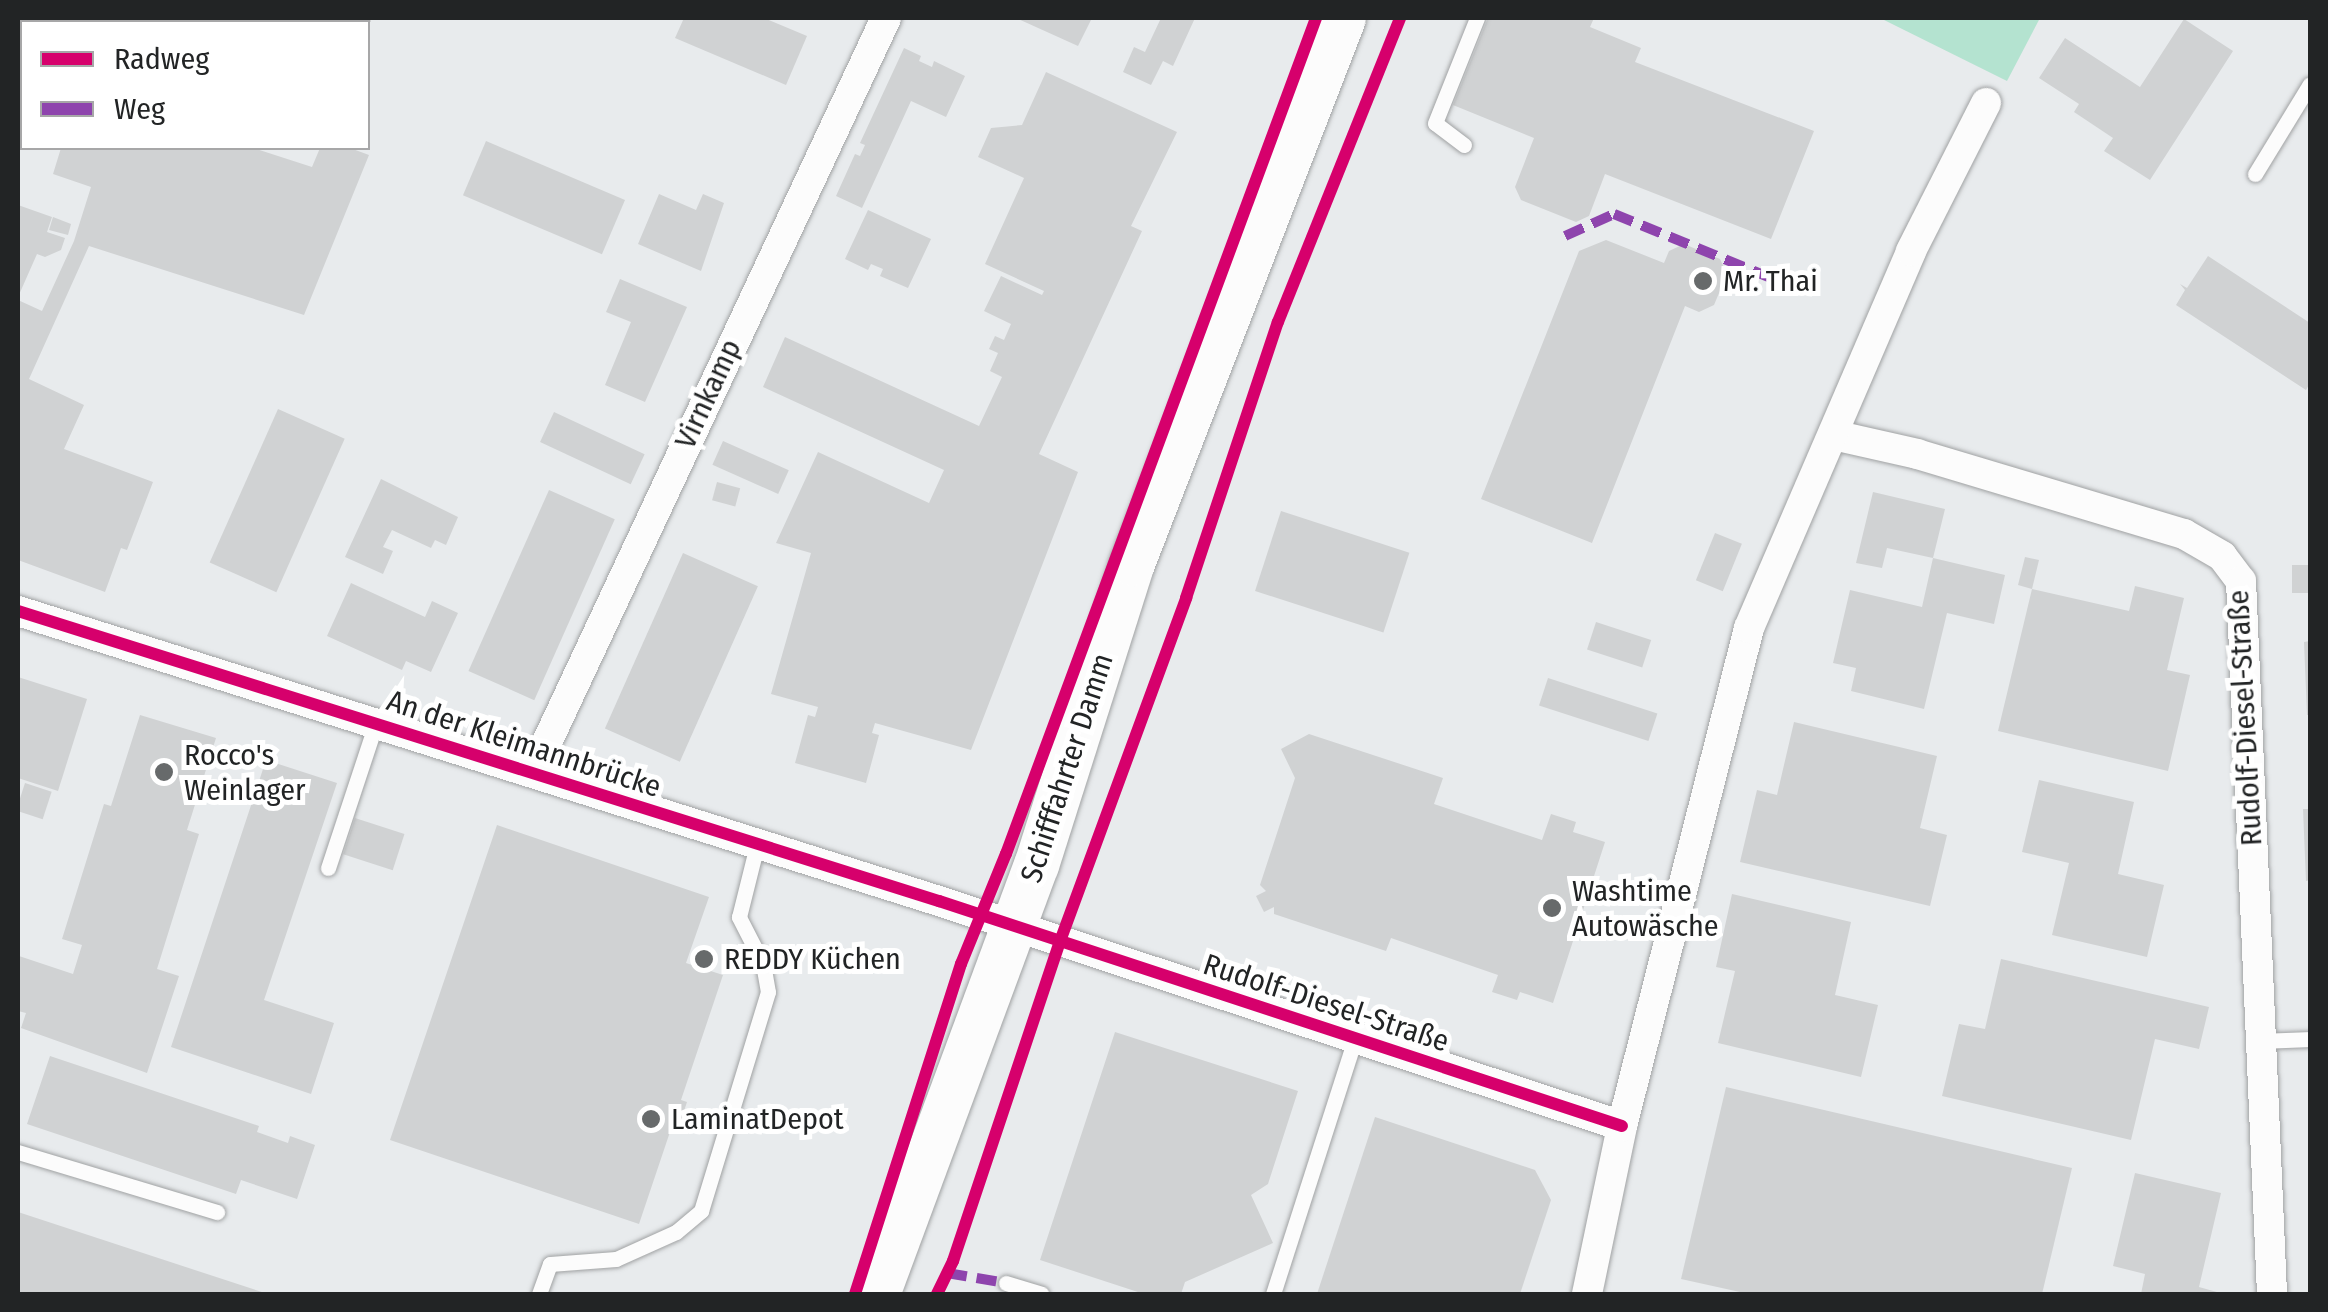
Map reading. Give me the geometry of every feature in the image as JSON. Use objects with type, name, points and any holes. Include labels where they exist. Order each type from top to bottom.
[{"type":"main road","name":"Schifffahrter Damm","points":[[878,1294],[1069,771],[1138,544],[1344,18]]},
{"type":"street","name":"Virnkamp","points":[[533,772],[886,18]]},
{"type":"street","points":[[1587,1294],[1622,1126],[1749,628],[1911,252],[1986,102]]},
{"type":"street","name":"Rudolf-Diesel-Straße","points":[[1833,435],[1917,454],[2184,534],[2222,556],[2242,581],[2272,1294]]},
{"type":"street","name":"An der Kleimannbrücke","points":[[18,612],[533,772],[1014,928]]},
{"type":"street","name":"Rudolf-Diesel-Straße","points":[[1014,928],[1622,1126]]},
{"type":"lane","points":[[1464,145],[1435,123],[1477,18]]},
{"type":"lane","points":[[2255,174],[2310,84]]},
{"type":"lane","points":[[328,868],[376,723]]},
{"type":"lane","points":[[539,1294],[550,1264],[616,1259],[676,1232],[701,1211],[768,992],[763,964],[739,917],[757,845]]},
{"type":"lane","points":[[1272,1294],[1354,1039]]},
{"type":"lane","points":[[2261,1041],[2310,1039]]},
{"type":"lane","points":[[18,1152],[217,1212]]},
{"type":"lane","points":[[1006,1283],[1041,1294]]},
{"type":"green space","points":[[1880,18],[2040,18],[2007,81]]},
{"type":"building","points":[[18,18],[68,18],[20,20],[18,57]]},
{"type":"building","points":[[216,18],[262,18],[261,20]]},
{"type":"building","points":[[371,18],[371,22],[370,20],[311,20]]},
{"type":"building","points":[[684,18],[764,18],[807,36],[786,85],[675,38]]},
{"type":"building","points":[[1016,18],[1092,18],[1078,46]]},
{"type":"building","points":[[1161,18],[1195,18],[1173,66],[1163,61],[1151,85],[1123,72],[1134,47],[1145,52]]},
{"type":"building","points":[[1488,18],[1594,18],[1590,27],[1641,48],[1635,62],[1814,131],[1771,239],[1605,174],[1589,216],[1576,222],[1521,200],[1515,187],[1534,138],[1453,105]]},
{"type":"building","points":[[2184,19],[2233,51],[2150,180],[2104,151],[2113,138],[2074,112],[2079,104],[2039,78],[2065,38],[2140,87]]},
{"type":"building","points":[[904,48],[932,67],[934,61],[965,76],[946,117],[911,101],[862,208],[836,196],[855,154],[860,156],[865,145],[860,143]]},
{"type":"building","points":[[1046,72],[1177,132],[1131,226],[1142,231],[1039,454],[1078,472],[971,750],[875,723],[872,733],[879,735],[866,783],[795,763],[808,715],[815,717],[818,707],[771,694],[811,553],[776,543],[818,452],[929,503],[944,470],[763,387],[785,337],[979,426],[1002,377],[990,371],[998,353],[989,349],[995,336],[1004,340],[1011,324],[984,311],[1001,276],[1042,295],[1044,291],[985,264],[1024,178],[978,157],[991,128],[1022,125]]},
{"type":"building","points":[[486,141],[625,200],[602,254],[463,195]]},
{"type":"building","points":[[60,150],[259,150],[312,167],[319,150],[355,150],[369,155],[304,315],[89,246],[29,379],[84,405],[64,449],[153,482],[127,550],[121,548],[105,592],[18,560],[18,300],[42,311],[74,241],[91,187],[53,174]]},
{"type":"building","points":[[659,194],[696,210],[703,194],[724,203],[701,271],[638,244]]},
{"type":"building","points":[[18,205],[52,217],[47,232],[65,238],[61,250],[45,257],[37,254],[18,297]]},
{"type":"building","points":[[868,210],[931,239],[908,288],[880,276],[883,269],[871,264],[868,270],[845,259]]},
{"type":"building","points":[[53,217],[71,224],[68,235],[49,230]]},
{"type":"building","points":[[1606,240],[1664,263],[1669,251],[1684,244],[1720,259],[1727,274],[1714,305],[1699,312],[1685,306],[1592,543],[1481,499],[1579,251]]},
{"type":"building","points":[[2208,256],[2310,323],[2310,383],[2306,390],[2176,305],[2185,290],[2180,284],[2187,288]]},
{"type":"building","points":[[620,279],[687,307],[645,402],[605,385],[631,322],[606,312]]},
{"type":"building","points":[[278,409],[345,439],[276,592],[210,562]]},
{"type":"building","points":[[554,412],[645,454],[631,484],[540,442]]},
{"type":"building","points":[[723,441],[789,470],[778,494],[712,465]]},
{"type":"building","points":[[381,479],[458,517],[446,545],[435,540],[431,548],[392,530],[383,547],[393,551],[383,574],[345,557]]},
{"type":"building","points":[[717,482],[740,488],[735,507],[712,500]]},
{"type":"building","points":[[549,490],[615,519],[534,700],[468,671]]},
{"type":"building","points":[[1873,492],[1945,509],[1933,558],[1887,548],[1882,568],[1856,563]]},
{"type":"building","points":[[1281,511],[1409,553],[1383,633],[1255,591]]},
{"type":"building","points":[[1715,533],[1742,544],[1723,591],[1696,580]]},
{"type":"building","points":[[683,553],[758,586],[680,762],[605,728]]},
{"type":"building","points":[[2025,557],[2039,560],[2032,589],[2018,585]]},
{"type":"building","points":[[1933,558],[2005,575],[1994,624],[1947,613],[1924,709],[1851,691],[1856,668],[1833,663],[1850,590],[1922,607]]},
{"type":"building","points":[[2292,565],[2308,565],[2308,593],[2292,593]]},
{"type":"building","points":[[351,583],[425,617],[432,601],[458,613],[431,672],[406,661],[402,670],[327,636]]},
{"type":"building","points":[[2135,586],[2184,598],[2167,670],[2190,675],[2168,771],[1998,731],[2032,589],[2129,611]]},
{"type":"building","points":[[1596,622],[1651,640],[1642,668],[1587,650]]},
{"type":"building","points":[[2310,641],[2310,715],[2307,715],[2304,642]]},
{"type":"building","points":[[18,677],[87,699],[58,791],[18,778]]},
{"type":"building","points":[[1548,678],[1657,714],[1648,741],[1539,706]]},
{"type":"building","points":[[140,715],[216,738],[187,830],[199,834],[157,969],[179,976],[147,1073],[21,1028],[26,1013],[18,1011],[19,956],[73,974],[82,945],[62,939],[104,804],[111,806]]},
{"type":"building","points":[[1794,722],[1937,756],[1920,828],[1947,835],[1930,906],[1740,862],[1757,790],[1777,795]]},
{"type":"building","points":[[1309,734],[1443,778],[1434,804],[1542,840],[1551,814],[1576,822],[1573,832],[1605,842],[1553,1003],[1520,992],[1517,1000],[1492,992],[1498,975],[1391,938],[1386,951],[1274,914],[1274,907],[1264,912],[1256,896],[1266,891],[1260,885],[1295,778],[1281,749]]},
{"type":"building","points":[[266,760],[337,783],[264,1000],[334,1023],[311,1094],[171,1047]]},
{"type":"building","points":[[2039,780],[2134,802],[2118,874],[2164,885],[2147,957],[2052,935],[2069,863],[2022,852]]},
{"type":"building","points":[[25,783],[52,792],[43,819],[18,811]]},
{"type":"building","points":[[2303,809],[2310,809],[2310,880],[2306,881]]},
{"type":"building","points":[[355,818],[404,834],[393,870],[343,854]]},
{"type":"building","points":[[497,825],[709,897],[686,963],[723,975],[681,1100],[687,1102],[679,1126],[673,1123],[639,1224],[390,1140]]},
{"type":"building","points":[[1732,894],[1851,922],[1835,995],[1878,1005],[1861,1077],[1718,1043],[1735,971],[1716,967]]},
{"type":"building","points":[[2001,959],[2209,1007],[2199,1049],[2155,1039],[2131,1140],[1942,1096],[1959,1024],[1985,1029]]},
{"type":"building","points":[[1115,1032],[1298,1091],[1268,1184],[1251,1195],[1273,1243],[1185,1282],[1181,1294],[1144,1294],[1040,1260]]},
{"type":"building","points":[[50,1056],[259,1126],[257,1132],[288,1143],[290,1136],[315,1145],[297,1199],[241,1180],[236,1194],[27,1124]]},
{"type":"building","points":[[1726,1087],[2072,1168],[2042,1294],[1749,1294],[1681,1279]]},
{"type":"building","points":[[1375,1117],[1535,1170],[1551,1200],[1520,1294],[1317,1294]]},
{"type":"building","points":[[2135,1173],[2221,1193],[2199,1287],[2224,1294],[2141,1294],[2145,1274],[2113,1266]]},
{"type":"building","points":[[18,1212],[268,1294],[18,1294]]},
{"type":"marked path","points":[[1565,236],[1614,214],[1800,290]]},
{"type":"marked path","points":[[947,1273],[1006,1283]]},
{"type":"cycle path","points":[[855,1294],[961,964],[1006,854],[1316,18]]},
{"type":"cycle path","points":[[937,1294],[953,1261],[1059,944],[1186,598],[1278,322],[1400,18]]},
{"type":"cycle path","points":[[18,611],[939,901],[1622,1126]]},
{"type":"place","name":"Mr. Thai","points":[[1703,281]]},
{"type":"place","name":"Rocco's Weinlager","points":[[164,772]]},
{"type":"place","name":"Washtime Autowäsche","points":[[1552,908]]},
{"type":"place","name":"REDDY Küchen","points":[[704,959]]},
{"type":"place","name":"LaminatDepot","points":[[651,1119]]}]
